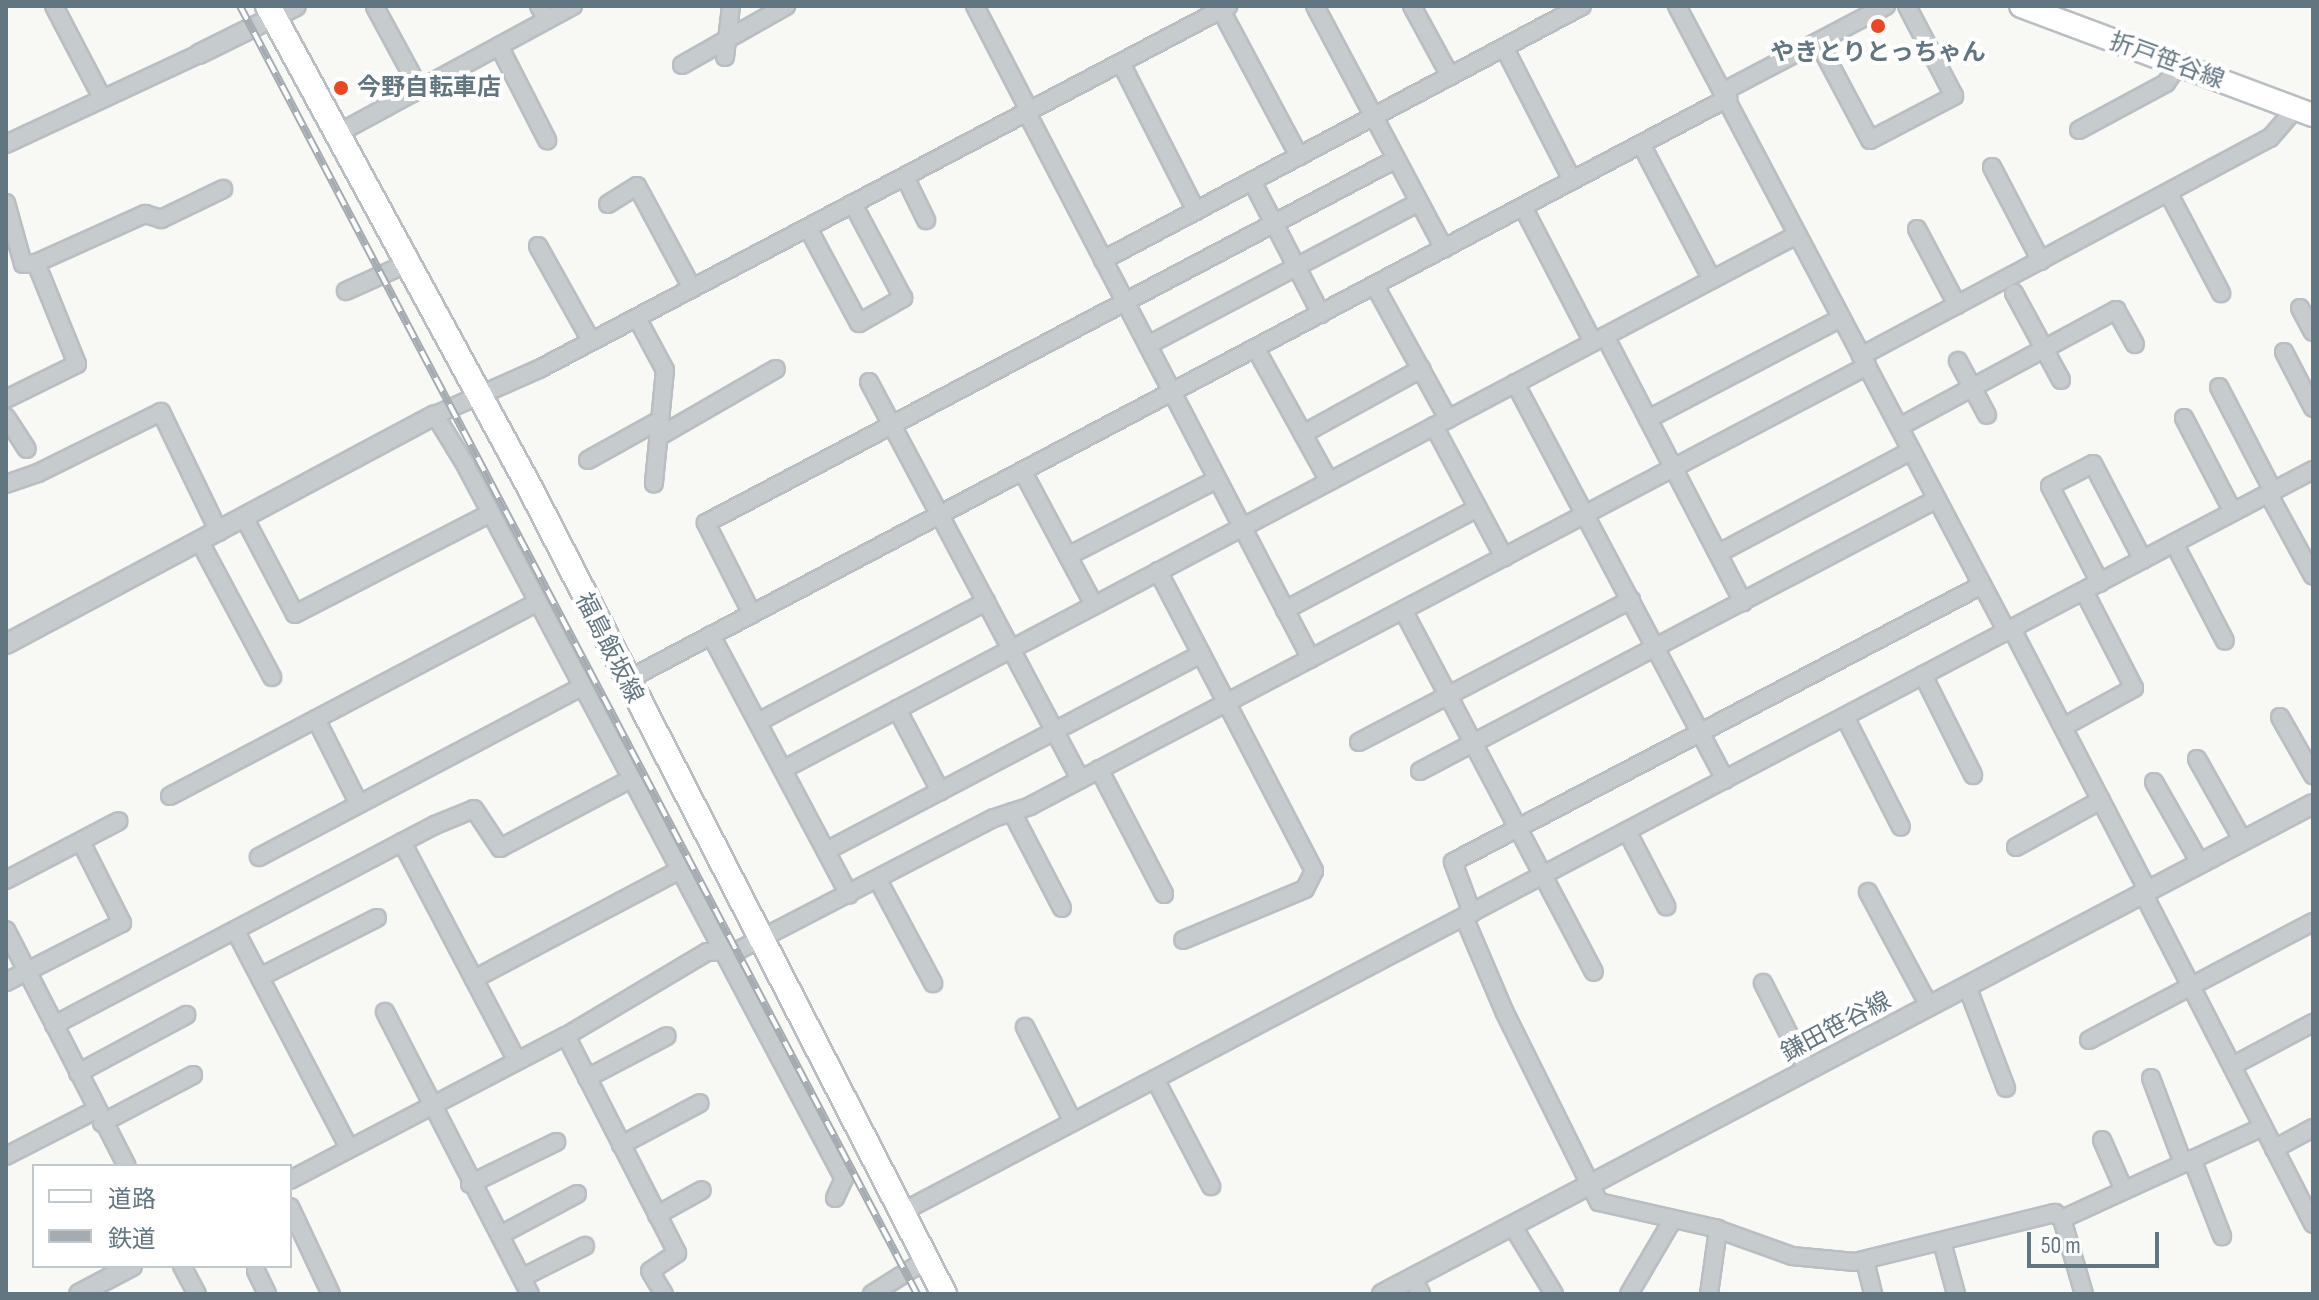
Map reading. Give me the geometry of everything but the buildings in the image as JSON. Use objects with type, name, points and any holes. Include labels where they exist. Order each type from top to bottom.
[{"type":"main road","name":"折戸笹谷線","points":[[2021,6],[2304,112]]},
{"type":"main road","name":"福島飯坂線","points":[[279,10],[335,135],[480,397],[944,1294]]},
{"type":"street","points":[[54,6],[102,98]]},
{"type":"street","points":[[335,135],[499,46],[543,13],[573,6]]},
{"type":"street","points":[[725,57],[731,6]]},
{"type":"street","points":[[682,65],[786,6]]},
{"type":"street","points":[[975,6],[1216,480],[1311,659]]},
{"type":"street","points":[[1315,6],[1444,249]]},
{"type":"street","points":[[1412,6],[1450,76]]},
{"type":"street","points":[[1103,260],[1504,47],[1558,12],[1582,6]]},
{"type":"street","points":[[1677,6],[1982,585],[2063,727],[2191,987],[2313,1224]]},
{"type":"street","points":[[625,681],[1641,144],[1886,6]]},
{"type":"street","points":[[1818,42],[1870,140],[1954,96],[1907,6]]},
{"type":"street","points":[[375,7],[420,90]]},
{"type":"street","points":[[6,644],[435,415],[480,397],[637,318],[1224,8],[1299,156]]},
{"type":"street","points":[[6,144],[199,54],[279,10]]},
{"type":"street","points":[[499,46],[547,140]]},
{"type":"street","points":[[1504,47],[1572,180]]},
{"type":"street","points":[[1121,63],[1196,211]]},
{"type":"street","points":[[2079,130],[2166,83],[2178,65]]},
{"type":"street","points":[[292,1179],[566,1036],[707,952],[737,951],[1226,704],[1586,514],[1864,361],[1957,305],[2270,138],[2304,112]]},
{"type":"street","points":[[1641,144],[1712,280]]},
{"type":"street","points":[[752,614],[706,523],[1396,159]]},
{"type":"street","points":[[1992,167],[2041,261]]},
{"type":"street","points":[[905,177],[926,220]]},
{"type":"street","points":[[1252,181],[1321,314]]},
{"type":"street","points":[[608,204],[637,186],[692,288]]},
{"type":"street","points":[[6,203],[23,264],[36,263],[145,214],[161,219],[223,189]]},
{"type":"street","points":[[2169,194],[2221,293]]},
{"type":"street","points":[[1148,345],[1419,202]]},
{"type":"street","points":[[808,228],[859,323],[903,298],[853,204]]},
{"type":"street","points":[[1523,207],[1648,419],[1743,602]]},
{"type":"street","points":[[1917,229],[1957,305]]},
{"type":"street","points":[[784,769],[1797,235]]},
{"type":"street","points":[[538,246],[591,341]]},
{"type":"street","points":[[6,399],[77,364],[36,263]]},
{"type":"street","points":[[346,291],[406,264]]},
{"type":"street","points":[[1375,286],[1421,369],[1478,508],[1504,557]]},
{"type":"street","points":[[2014,293],[2061,380]]},
{"type":"street","points":[[2300,308],[2313,332]]},
{"type":"street","points":[[1899,427],[2116,310],[2135,344]]},
{"type":"street","points":[[637,318],[665,370],[654,483]]},
{"type":"street","points":[[1648,419],[1841,318]]},
{"type":"street","points":[[1256,349],[1329,481]]},
{"type":"street","points":[[2284,352],[2313,408]]},
{"type":"street","points":[[1958,361],[1987,415]]},
{"type":"street","points":[[588,460],[659,429],[776,369]]},
{"type":"street","points":[[1303,434],[1421,369]]},
{"type":"street","points":[[869,382],[1080,779]]},
{"type":"street","points":[[1515,383],[1725,780]]},
{"type":"street","points":[[2219,387],[2313,576]]},
{"type":"street","points":[[6,484],[38,473],[161,412],[219,532]]},
{"type":"street","points":[[435,415],[491,513],[678,871],[844,1179],[835,1198]]},
{"type":"street","points":[[6,417],[27,449]]},
{"type":"street","points":[[2184,418],[2233,512]]},
{"type":"street","points":[[1719,553],[1911,451]]},
{"type":"street","points":[[2100,583],[2050,486],[2093,464],[2143,560]]},
{"type":"street","points":[[902,1212],[2313,470]]},
{"type":"street","points":[[1023,472],[1094,605]]},
{"type":"street","points":[[1068,556],[1216,480]]},
{"type":"street","points":[[1420,771],[1937,499]]},
{"type":"street","points":[[1285,610],[1478,508]]},
{"type":"street","points":[[245,519],[295,614],[491,513]]},
{"type":"street","points":[[200,542],[272,677]]},
{"type":"street","points":[[2174,543],[2225,641]]},
{"type":"street","points":[[1158,571],[1314,871],[1305,889],[1183,940]]},
{"type":"street","points":[[1982,585],[1453,862],[1468,915],[1588,1185],[1599,1202],[1718,1229],[1792,1256],[1865,1261],[2036,1214],[2062,1219],[2263,1127]]},
{"type":"street","points":[[2063,727],[2134,688],[2084,591]]},
{"type":"street","points":[[1359,742],[1631,600]]},
{"type":"street","points":[[170,796],[538,602]]},
{"type":"street","points":[[758,722],[986,602]]},
{"type":"street","points":[[1403,610],[1594,972]]},
{"type":"street","points":[[711,635],[849,895]]},
{"type":"street","points":[[826,851],[1202,654]]},
{"type":"street","points":[[1923,675],[1973,775]]},
{"type":"street","points":[[259,857],[582,687]]},
{"type":"street","points":[[897,709],[940,791]]},
{"type":"street","points":[[1845,717],[1901,827]]},
{"type":"street","points":[[2280,717],[2313,775]]},
{"type":"street","points":[[316,719],[359,804]]},
{"type":"street","points":[[2197,759],[2243,841]]},
{"type":"street","points":[[1099,769],[1164,894]]},
{"type":"street","points":[[54,1025],[402,842],[474,809],[500,848],[631,779]]},
{"type":"street","points":[[2154,782],[2200,863]]},
{"type":"street","points":[[2016,847],[2101,800]]},
{"type":"street","name":"鎌田笹谷線","points":[[1382,1294],[1417,1286],[1512,1225],[2313,804]]},
{"type":"street","points":[[1012,812],[1062,908]]},
{"type":"street","points":[[6,880],[119,821]]},
{"type":"street","points":[[1627,831],[1666,906]]},
{"type":"street","points":[[6,982],[122,923],[81,842]]},
{"type":"street","points":[[402,842],[517,1061]]},
{"type":"street","points":[[474,979],[678,871]]},
{"type":"street","points":[[878,880],[933,983]]},
{"type":"street","points":[[1868,892],[1929,1006]]},
{"type":"street","points":[[260,977],[377,918]]},
{"type":"street","points":[[2089,1040],[2313,922]]},
{"type":"street","points":[[6,930],[126,1164]]},
{"type":"street","points":[[235,930],[349,1148]]},
{"type":"street","points":[[1763,983],[1807,1070]]},
{"type":"street","points":[[1967,986],[2006,1088]]},
{"type":"street","points":[[385,1012],[470,1184],[525,1276],[530,1294]]},
{"type":"street","points":[[78,1073],[186,1015]]},
{"type":"street","points":[[2232,1066],[2313,1023]]},
{"type":"street","points":[[1025,1027],[1073,1122]]},
{"type":"street","points":[[566,1036],[677,1253],[650,1271],[664,1294]]},
{"type":"street","points":[[587,1078],[667,1036]]},
{"type":"street","points":[[6,1156],[193,1075]]},
{"type":"street","points":[[2151,1078],[2222,1236]]},
{"type":"street","points":[[1155,1079],[1211,1186]]},
{"type":"street","points":[[621,1145],[700,1103]]},
{"type":"street","points":[[2274,1149],[2313,1128]]},
{"type":"street","points":[[2102,1140],[2124,1190]]},
{"type":"street","points":[[470,1184],[556,1142]]},
{"type":"street","points":[[657,1215],[702,1190]]},
{"type":"street","points":[[502,1234],[577,1194]]},
{"type":"street","points":[[292,1211],[331,1294]]},
{"type":"street","points":[[1629,1294],[1673,1219]]},
{"type":"street","points":[[2062,1219],[2084,1294]]},
{"type":"street","points":[[1512,1225],[1554,1294]]},
{"type":"street","points":[[1709,1294],[1718,1229]]},
{"type":"street","points":[[1942,1242],[1956,1294]]},
{"type":"street","points":[[525,1276],[585,1246]]},
{"type":"street","points":[[872,1294],[926,1260]]},
{"type":"street","points":[[1865,1261],[1873,1294]]},
{"type":"street","points":[[79,1294],[128,1268]]},
{"type":"street","points":[[183,1268],[197,1294]]},
{"type":"street","points":[[256,1271],[267,1294]]},
{"type":"railway","points":[[240,6],[917,1294]]},
{"type":"place","name":"やきとりとっちゃん","points":[[1878,26]]},
{"type":"place","name":"今野自転車店","points":[[341,88]]}]
